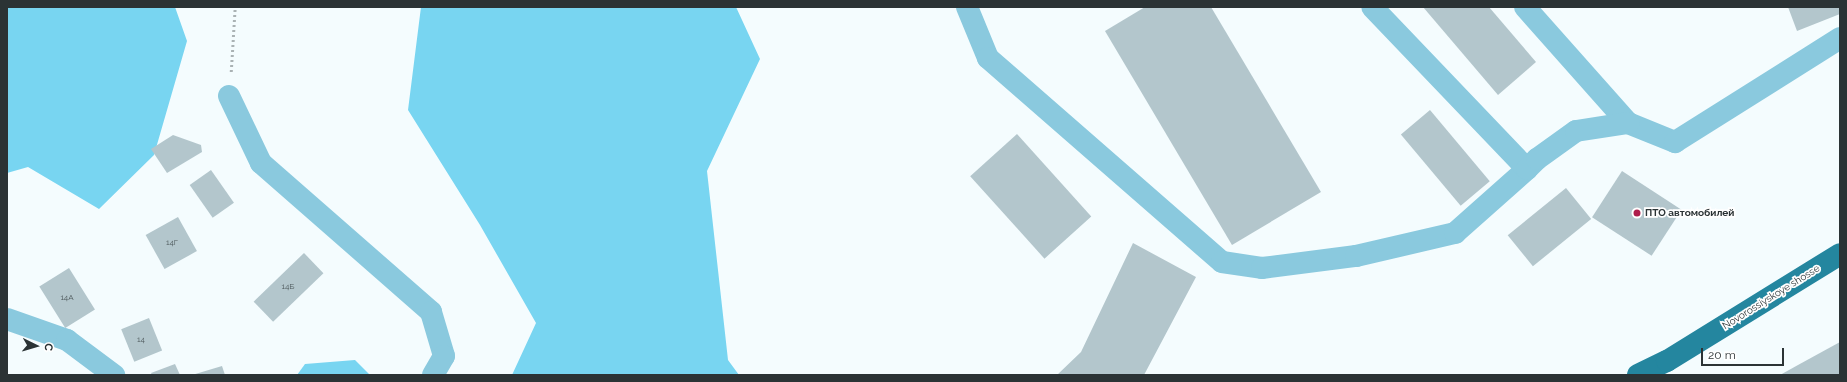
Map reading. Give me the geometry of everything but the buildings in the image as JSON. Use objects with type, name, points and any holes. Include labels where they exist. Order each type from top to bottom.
[{"type":"highway","name":"Novorossiyskoye shosse","points":[[1638,375],[1667,361],[1840,254]]},
{"type":"street","points":[[967,7],[988,58],[1222,262],[1262,268],[1340,258],[1456,233],[1527,169],[1536,159],[1576,131],[1628,123]]},
{"type":"street","points":[[1372,7],[1527,169]]},
{"type":"street","points":[[1525,7],[1628,123],[1675,142],[1840,38]]},
{"type":"street","points":[[230,96],[261,163],[431,312],[444,356],[433,375]]},
{"type":"street","points":[[7,319],[67,340],[114,375]]},
{"type":"path","points":[[230,96],[235,7]]},
{"type":"shaded area","points":[[7,7],[175,7],[187,41],[154,155],[99,209],[28,167],[7,173]]},
{"type":"shaded area","points":[[421,7],[736,7],[760,59],[707,171],[728,360],[739,375],[512,375],[536,323],[480,225],[408,110]]},
{"type":"shaded area","points":[[355,360],[370,375],[297,375],[305,364]]},
{"type":"place","name":"ПТО автомобилей","points":[[1637,213]]}]
